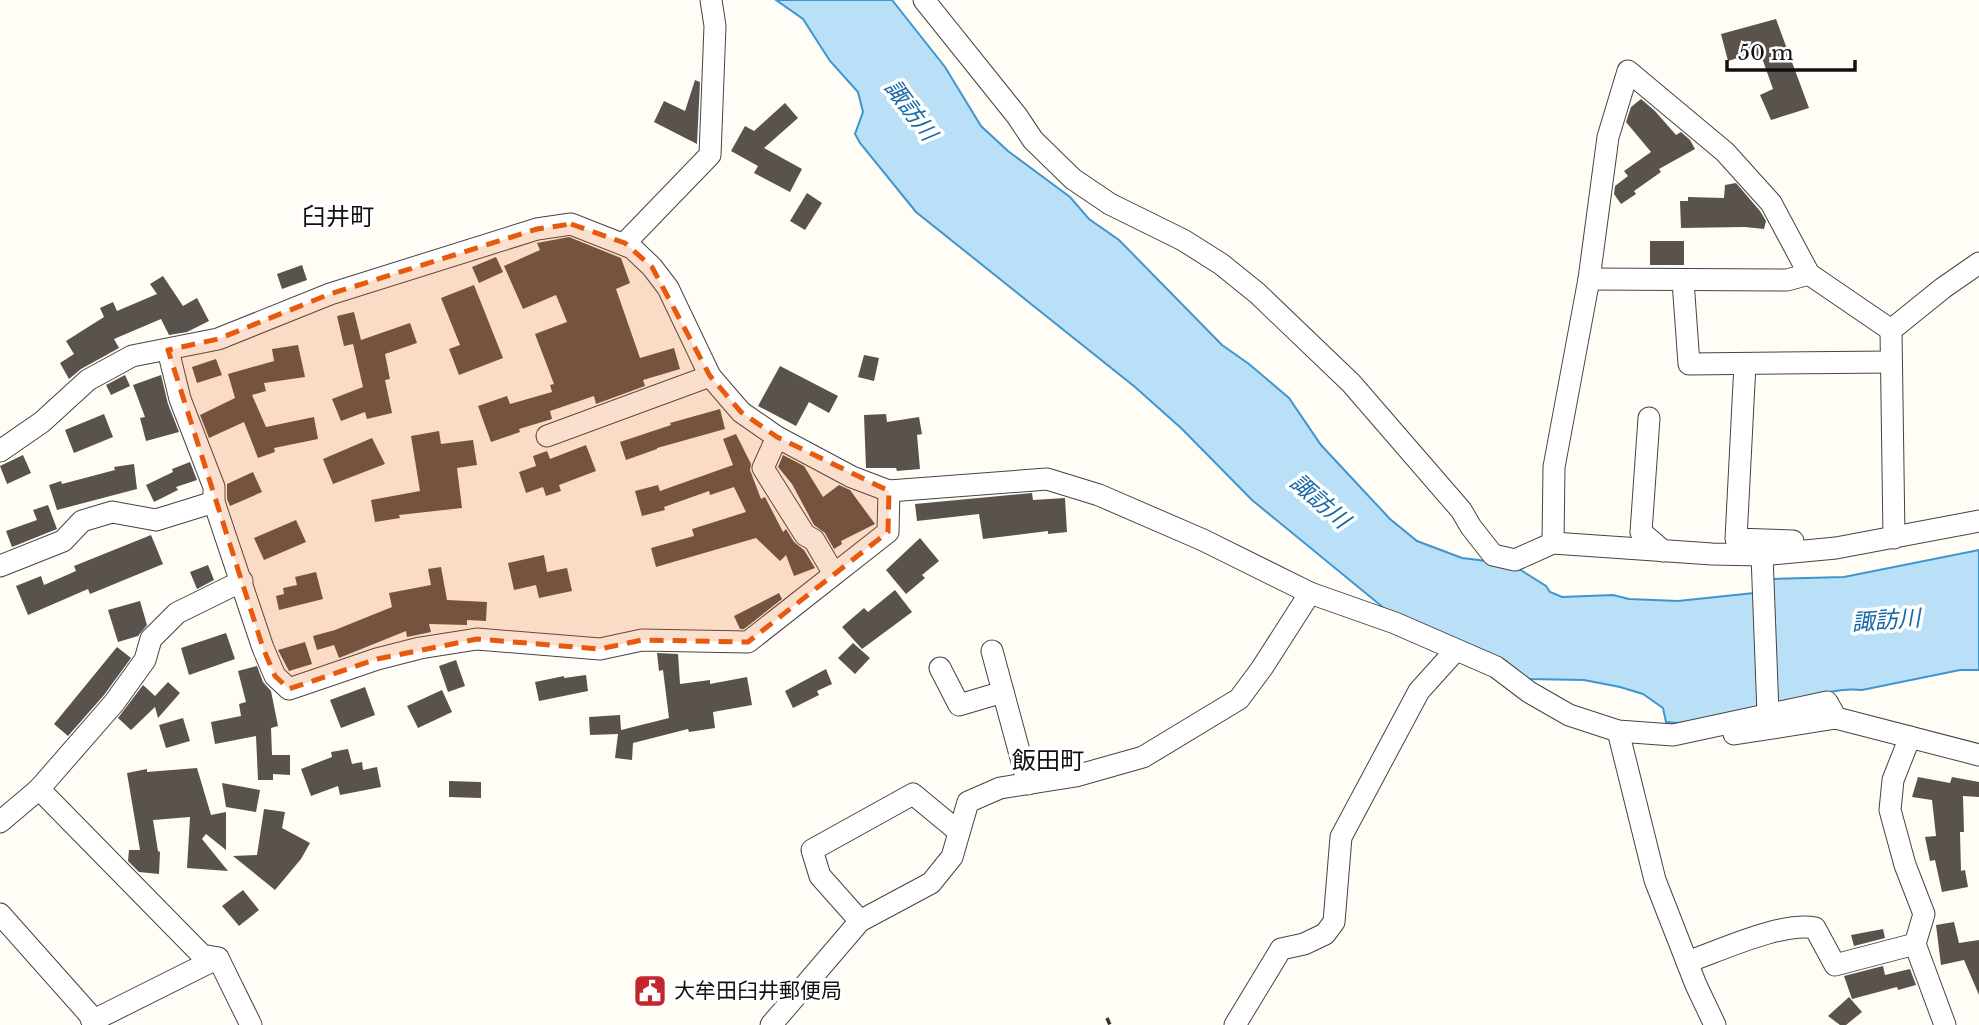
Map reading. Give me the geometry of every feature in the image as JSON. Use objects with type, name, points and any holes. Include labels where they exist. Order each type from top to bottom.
[{"type":"street","points":[[625,243],[710,155],[715,26],[711,0]]},
{"type":"street","points":[[924,0],[1041,148],[1073,179],[1110,204],[1183,240],[1222,264],[1257,293],[1351,383],[1461,510],[1493,555],[1515,560],[1553,543],[1762,559],[1979,521]]},
{"type":"street","points":[[1553,543],[1554,467],[1589,279],[1608,137],[1628,71],[1725,152],[1772,203],[1810,274],[1891,330]]},
{"type":"street","points":[[0,451],[42,422],[88,380],[132,356],[218,339],[330,295],[537,229],[571,224],[625,243],[652,267],[668,288],[710,376],[741,412],[777,437],[852,477],[888,491],[1047,480],[1098,495],[1203,540],[1310,593],[1395,623],[1496,667],[1529,692],[1569,715],[1618,731],[1715,737],[1836,718],[1979,755]]},
{"type":"street","points":[[1891,330],[1979,263]]},
{"type":"street","points":[[1589,279],[1787,280],[1810,274]]},
{"type":"street","points":[[1683,281],[1689,364],[1891,362]]},
{"type":"street","points":[[1891,330],[1894,538]]},
{"type":"street","points":[[167,350],[180,399],[214,487],[214,502],[271,666],[275,676],[289,689],[377,659],[419,648],[477,639],[600,649],[642,640],[748,642],[888,532],[888,491]]},
{"type":"street","points":[[1745,364],[1736,539],[1806,541],[1813,550]]},
{"type":"street","points":[[547,436],[710,376]]},
{"type":"street","points":[[1649,418],[1642,532],[1663,551]]},
{"type":"street","points":[[777,437],[763,468],[805,535],[814,540],[834,574]]},
{"type":"street","points":[[0,566],[63,541],[82,521],[112,512],[156,520],[214,502]]},
{"type":"street","points":[[1762,559],[1768,710]]},
{"type":"street","points":[[0,822],[39,789],[114,703],[145,660],[151,639],[177,613],[242,581]]},
{"type":"street","points":[[771,1025],[860,921],[931,883],[952,857],[968,802],[1000,788],[1076,776],[1143,757],[1239,699],[1310,593]]},
{"type":"street","points":[[1235,1025],[1282,949],[1304,944],[1325,934],[1334,922],[1341,837],[1419,691],[1456,650]]},
{"type":"street","points":[[992,651],[1028,784]]},
{"type":"street","points":[[940,668],[959,705],[1003,692]]},
{"type":"street","points":[[1673,735],[1768,710],[1827,702],[1836,718]]},
{"type":"street","points":[[1618,731],[1655,880],[1715,1025]]},
{"type":"street","points":[[1910,737],[1893,780],[1890,810],[1905,864],[1924,914],[1915,944],[1945,1025]]},
{"type":"street","points":[[39,789],[202,955],[218,958]]},
{"type":"street","points":[[860,921],[820,876],[812,850],[913,794],[959,832]]},
{"type":"street","points":[[0,914],[89,1014],[93,1023],[218,958]]},
{"type":"street","points":[[1687,962],[1748,940],[1802,925],[1815,928],[1835,965],[1915,944]]},
{"type":"street","points":[[218,958],[251,1025]]},
{"type":"path","points":[[1107,1018],[1111,1025]]},
{"type":"highlighted area","points":[[571,224],[625,243],[652,267],[710,376],[741,412],[777,437],[889,491],[888,532],[748,642],[642,640],[600,649],[477,639],[377,659],[289,689],[275,676],[263,648],[168,350],[218,339],[330,294],[537,229]]},
{"type":"water","name":"諏訪川","points":[[776,0],[892,0],[945,67],[981,126],[1008,151],[1070,197],[1089,219],[1119,240],[1222,345],[1289,398],[1321,445],[1390,519],[1417,541],[1462,558],[1511,564],[1546,586],[1550,592],[1562,597],[1613,595],[1629,599],[1678,601],[1754,593],[1770,579],[1844,577],[1979,550],[1979,670],[1960,670],[1862,690],[1835,691],[1731,716],[1666,722],[1663,708],[1643,694],[1584,680],[1529,679],[1503,659],[1385,609],[1252,500],[1181,428],[1135,387],[916,212],[855,134],[863,112],[858,92],[830,61],[803,19]]},
{"type":"building","points":[[1776,19],[1809,108],[1771,120],[1760,95],[1773,89],[1762,58],[1754,60],[1753,53],[1728,61],[1721,34]]},
{"type":"building","points":[[695,80],[700,82],[697,144],[654,122],[664,101],[685,111]]},
{"type":"building","points":[[1641,99],[1676,135],[1681,132],[1690,140],[1695,149],[1659,169],[1661,172],[1621,204],[1614,194],[1615,186],[1628,176],[1624,171],[1651,152],[1626,122],[1631,107]]},
{"type":"building","points":[[785,103],[798,118],[764,148],[802,169],[790,192],[754,173],[758,166],[731,151],[745,126],[754,131]]},
{"type":"building","points":[[1736,183],[1760,211],[1766,221],[1764,229],[1681,228],[1680,201],[1688,201],[1688,197],[1724,198],[1725,185]]},
{"type":"building","points":[[807,193],[822,203],[805,230],[790,221]]},
{"type":"building","points":[[569,237],[621,258],[630,283],[616,289],[640,358],[674,348],[680,369],[643,380],[645,386],[596,404],[594,396],[550,411],[552,419],[519,429],[520,432],[491,442],[478,406],[507,396],[510,404],[552,392],[550,385],[554,384],[535,334],[567,322],[556,295],[523,309],[504,266],[540,250],[537,243]]},
{"type":"building","points":[[1650,241],[1684,241],[1684,265],[1650,265]]},
{"type":"building","points":[[496,257],[503,272],[479,283],[472,267]]},
{"type":"building","points":[[302,265],[307,280],[282,289],[277,274]]},
{"type":"building","points":[[163,276],[183,306],[197,298],[209,321],[187,332],[169,335],[161,319],[114,339],[119,348],[81,369],[69,379],[60,363],[74,354],[66,341],[104,317],[100,308],[113,302],[117,311],[157,294],[150,284]]},
{"type":"building","points":[[474,285],[503,358],[459,375],[449,349],[460,345],[441,298]]},
{"type":"building","points":[[354,312],[361,340],[410,323],[417,343],[385,354],[390,379],[385,380],[392,413],[367,419],[365,412],[341,421],[332,399],[363,387],[353,344],[344,346],[337,316]]},
{"type":"building","points":[[298,345],[305,377],[264,383],[266,391],[252,395],[266,427],[314,417],[318,439],[274,448],[275,452],[258,458],[244,422],[209,438],[200,415],[235,398],[228,374],[274,361],[272,349]]},
{"type":"building","points":[[864,355],[879,358],[874,381],[858,377]]},
{"type":"building","points":[[216,359],[222,375],[197,383],[192,367]]},
{"type":"building","points":[[780,366],[838,396],[829,413],[809,402],[796,426],[758,406]]},
{"type":"building","points":[[125,375],[130,386],[111,395],[106,385]]},
{"type":"building","points":[[161,375],[179,432],[146,441],[140,418],[145,417],[133,385]]},
{"type":"building","points":[[720,409],[725,429],[657,448],[626,460],[620,442],[671,425],[670,423]]},
{"type":"building","points":[[104,414],[113,437],[74,453],[65,430]]},
{"type":"building","points":[[886,414],[887,422],[919,417],[922,434],[917,435],[920,469],[897,471],[896,468],[866,468],[864,415]]},
{"type":"building","points":[[439,431],[441,444],[473,440],[477,465],[457,468],[462,508],[399,515],[400,518],[375,522],[371,500],[420,491],[411,436]]},
{"type":"building","points":[[736,434],[751,464],[750,470],[761,499],[765,497],[783,532],[786,529],[815,568],[794,576],[786,555],[780,561],[756,538],[656,567],[651,548],[694,536],[692,529],[746,512],[734,487],[710,495],[709,491],[664,507],[665,510],[642,516],[635,491],[658,485],[660,491],[733,465],[723,439]]},
{"type":"building","points":[[372,438],[385,464],[333,484],[323,459]]},
{"type":"building","points":[[586,445],[596,471],[559,485],[561,491],[546,496],[543,487],[526,493],[519,472],[536,466],[533,456],[547,451],[550,459]]},
{"type":"building","points":[[23,455],[31,473],[7,484],[0,466]]},
{"type":"building","points":[[783,455],[804,466],[823,497],[839,485],[850,490],[875,524],[841,541],[842,544],[834,549],[825,533],[814,525],[792,484],[778,467]]},
{"type":"building","points":[[190,462],[197,480],[176,487],[178,490],[154,502],[146,485],[173,472],[172,469]]},
{"type":"building","points":[[134,464],[137,489],[57,510],[49,485],[61,481],[62,484],[115,470],[114,467]]},
{"type":"building","points":[[253,472],[262,492],[230,506],[227,484]]},
{"type":"building","points":[[1032,493],[1033,500],[1065,498],[1067,532],[1048,534],[1048,531],[983,539],[979,514],[917,521],[915,504]]},
{"type":"building","points":[[48,505],[57,529],[12,547],[6,531],[37,520],[33,510]]},
{"type":"building","points":[[296,520],[306,542],[264,560],[254,538]]},
{"type":"building","points":[[151,535],[163,564],[90,594],[88,589],[28,615],[16,586],[41,576],[44,585],[76,571],[74,566]]},
{"type":"building","points":[[920,538],[939,561],[922,575],[925,578],[906,594],[886,570]]},
{"type":"building","points":[[544,555],[547,572],[567,568],[572,591],[539,598],[536,585],[514,590],[508,563]]},
{"type":"building","points":[[208,565],[214,580],[197,589],[190,572]]},
{"type":"building","points":[[441,567],[447,600],[487,602],[486,621],[467,620],[467,625],[429,624],[431,632],[407,637],[406,631],[339,658],[334,645],[317,650],[313,636],[392,607],[389,593],[431,585],[428,569]]},
{"type":"building","points":[[316,572],[323,599],[279,610],[276,596],[284,594],[283,588],[297,585],[295,577]]},
{"type":"building","points":[[895,590],[912,612],[862,649],[842,627],[864,608],[868,612]]},
{"type":"building","points":[[779,593],[782,599],[744,629],[740,629],[734,616]]},
{"type":"building","points":[[140,601],[147,625],[138,636],[118,642],[108,610]]},
{"type":"building","points":[[226,633],[235,659],[189,675],[181,648]]},
{"type":"building","points":[[305,642],[312,664],[289,671],[278,650]]},
{"type":"building","points":[[853,643],[870,658],[855,674],[838,658]]},
{"type":"building","points":[[117,647],[131,658],[104,695],[68,736],[54,724]]},
{"type":"building","points":[[657,653],[678,654],[680,684],[710,680],[710,684],[747,677],[752,705],[713,712],[715,728],[689,732],[688,729],[633,743],[632,760],[615,758],[618,734],[590,735],[589,717],[620,715],[621,730],[669,718],[663,670],[659,671]]},
{"type":"building","points":[[456,660],[465,686],[448,692],[439,666]]},
{"type":"building","points":[[257,666],[263,682],[271,691],[278,726],[271,728],[272,755],[290,755],[290,775],[273,774],[273,780],[258,780],[256,736],[215,744],[211,722],[241,716],[239,704],[246,702],[238,671]]},
{"type":"building","points":[[826,669],[832,684],[817,691],[819,695],[793,708],[785,691]]},
{"type":"building","points":[[586,675],[588,691],[539,701],[535,682]]},
{"type":"building","points":[[168,682],[180,693],[158,718],[155,707],[131,730],[118,718],[143,685],[155,696]]},
{"type":"building","points":[[365,687],[375,715],[341,728],[330,700]]},
{"type":"building","points":[[442,690],[452,712],[418,728],[407,706]]},
{"type":"building","points":[[183,718],[190,741],[166,748],[159,725]]},
{"type":"building","points":[[348,749],[352,764],[362,762],[363,770],[377,767],[381,787],[340,795],[338,786],[311,796],[301,769],[332,757],[331,752]]},
{"type":"building","points":[[197,768],[211,815],[226,812],[226,850],[206,834],[202,839],[228,871],[187,868],[190,817],[153,820],[160,852],[159,874],[139,872],[128,861],[129,850],[140,850],[127,773],[147,769],[147,772]]},
{"type":"building","points":[[1918,777],[1950,783],[1952,777],[1979,782],[1979,797],[1963,796],[1961,871],[1965,870],[1968,887],[1942,892],[1935,860],[1930,861],[1925,837],[1936,836],[1932,800],[1912,797]]},
{"type":"building","points":[[449,781],[481,782],[481,798],[449,797]]},
{"type":"building","points":[[222,783],[260,790],[256,812],[226,807]]},
{"type":"building","points":[[264,809],[285,812],[282,828],[310,843],[301,859],[275,890],[233,856],[257,855]]},
{"type":"building","points":[[243,890],[259,910],[239,926],[222,906]]},
{"type":"building","points":[[1954,922],[1959,943],[1979,940],[1979,995],[1964,960],[1941,965],[1936,925]]},
{"type":"building","points":[[1883,929],[1885,938],[1854,946],[1851,935]]},
{"type":"building","points":[[1883,966],[1885,975],[1910,969],[1916,985],[1898,990],[1897,987],[1852,999],[1844,976]]},
{"type":"building","points":[[1849,997],[1862,1012],[1846,1025],[1840,1025],[1828,1016]]},
{"type":"place","name":"大牟田臼井郵便局","points":[[650,991]]},
{"type":"district","name":"臼井町","points":[[338,217]]},
{"type":"district","name":"飯田町","points":[[1048,761]]}]
